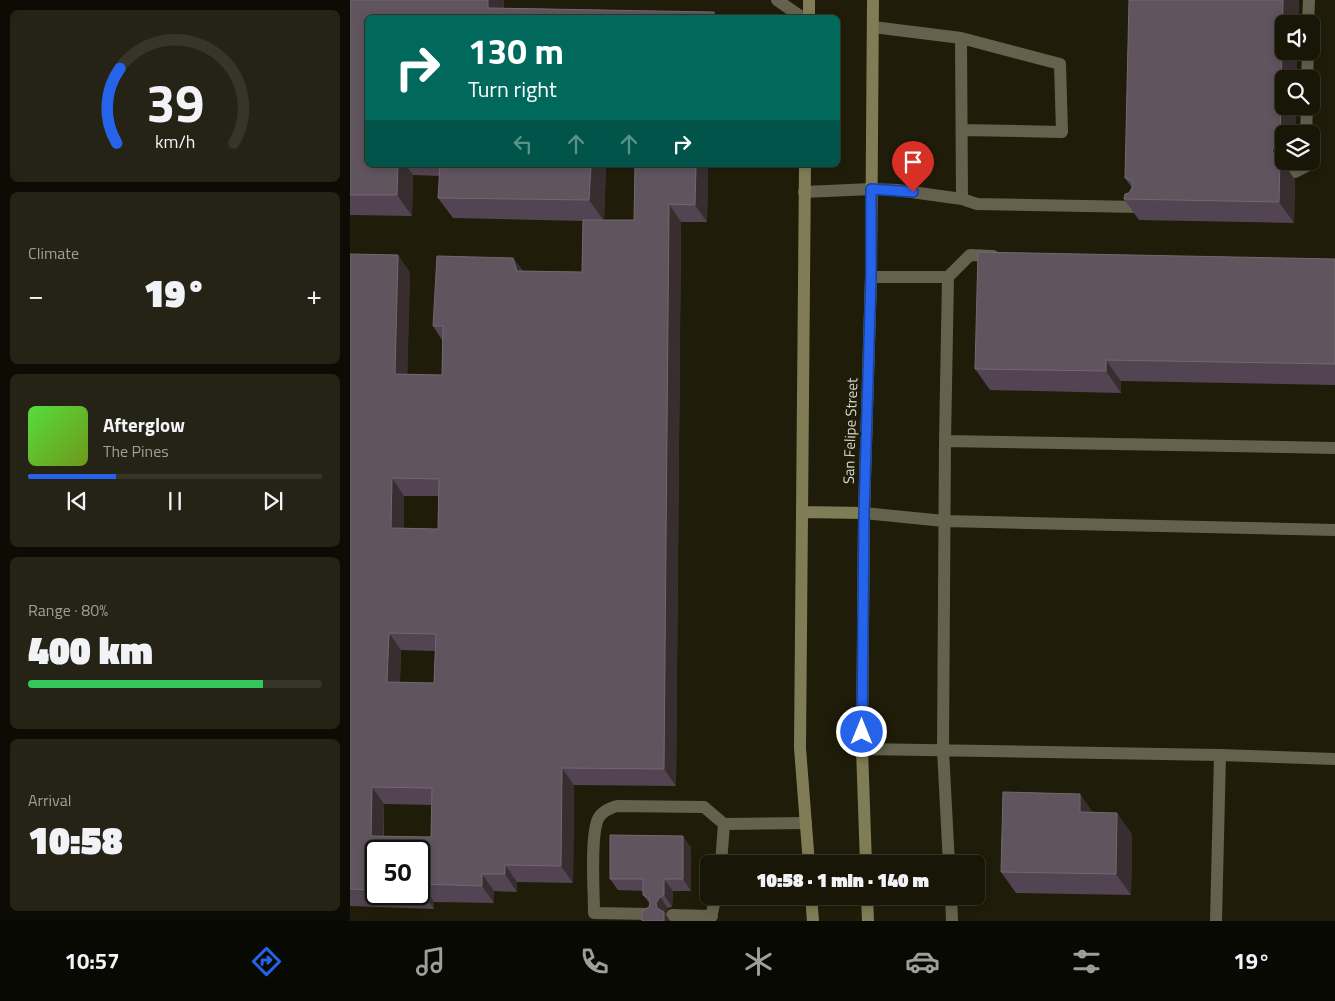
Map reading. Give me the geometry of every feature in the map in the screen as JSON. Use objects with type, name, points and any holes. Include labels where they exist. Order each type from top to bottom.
[{"type":"main road","points":[[808,15],[809,0]]},
{"type":"main road","name":"San Felipe Street","points":[[866,855],[862,749],[864,513],[871,276],[873,0]]},
{"type":"main road","points":[[805,167],[800,748],[808,855]]},
{"type":"main road","points":[[802,512],[864,513]]},
{"type":"main road","points":[[812,905],[813,921]]},
{"type":"main road","points":[[867,905],[868,921]]},
{"type":"lane","points":[[777,0],[799,15]]},
{"type":"lane","points":[[1308,15],[1309,0]]},
{"type":"lane","points":[[872,27],[961,38],[1060,64],[1062,132],[962,130]]},
{"type":"lane","points":[[961,38],[962,199]]},
{"type":"lane","points":[[1295,172],[1299,170]]},
{"type":"lane","points":[[804,192],[871,189],[897,190],[962,199],[977,204],[1140,206]]},
{"type":"lane","points":[[949,855],[943,750],[944,441],[948,277],[970,255],[1009,256]]},
{"type":"lane","points":[[871,276],[948,277]]},
{"type":"lane","points":[[944,441],[1335,448]]},
{"type":"lane","points":[[864,513],[944,521],[1335,530]]},
{"type":"lane","points":[[862,749],[1220,755],[1335,759]]},
{"type":"lane","points":[[1216,921],[1220,755]]},
{"type":"lane","points":[[650,914],[595,917],[594,831],[599,817],[606,810],[617,806],[704,807],[724,824],[806,823]]},
{"type":"lane","points":[[722,855],[724,824]]},
{"type":"lane","points":[[672,915],[711,919],[714,905]]},
{"type":"lane","points":[[951,905],[952,921]]},
{"type":"building","points":[[350,0],[488,0],[488,8],[714,12],[714,15],[365,15],[365,167],[398,167],[397,195],[350,195]]},
{"type":"building","points":[[1129,0],[1283,0],[1283,15],[1275,15],[1275,60],[1282,60],[1282,70],[1275,70],[1275,115],[1281,115],[1280,125],[1275,125],[1275,145],[1272,151],[1275,157],[1275,170],[1280,170],[1279,202],[1124,199],[1125,194],[1129,193],[1133,186],[1132,181],[1125,178]]},
{"type":"building","points":[[440,167],[591,167],[589,200],[438,198]]},
{"type":"building","points":[[635,167],[696,167],[695,205],[669,204],[664,769],[562,768],[561,866],[505,865],[505,874],[482,874],[482,886],[430,884],[430,840],[365,840],[365,890],[350,889],[350,254],[398,255],[395,374],[442,375],[443,326],[433,326],[437,256],[513,258],[517,271],[582,272],[583,220],[634,220]],"holes":[[[392,478],[439,479],[438,529],[391,528]],[[389,633],[436,634],[434,683],[387,682]],[[372,787],[432,788],[431,837],[371,836]]]},
{"type":"building","points":[[978,252],[1335,259],[1335,364],[1106,360],[1106,371],[975,369]]},
{"type":"building","points":[[1003,792],[1080,794],[1080,812],[1117,813],[1116,874],[1001,872]]},
{"type":"building","points":[[610,835],[683,836],[683,879],[664,879],[664,895],[656,903],[657,908],[664,912],[664,921],[642,921],[642,911],[649,907],[650,903],[649,898],[643,895],[643,879],[610,879]]},
{"type":"route","points":[[862,732],[864,513],[871,276],[871,189],[913,192]]}]
